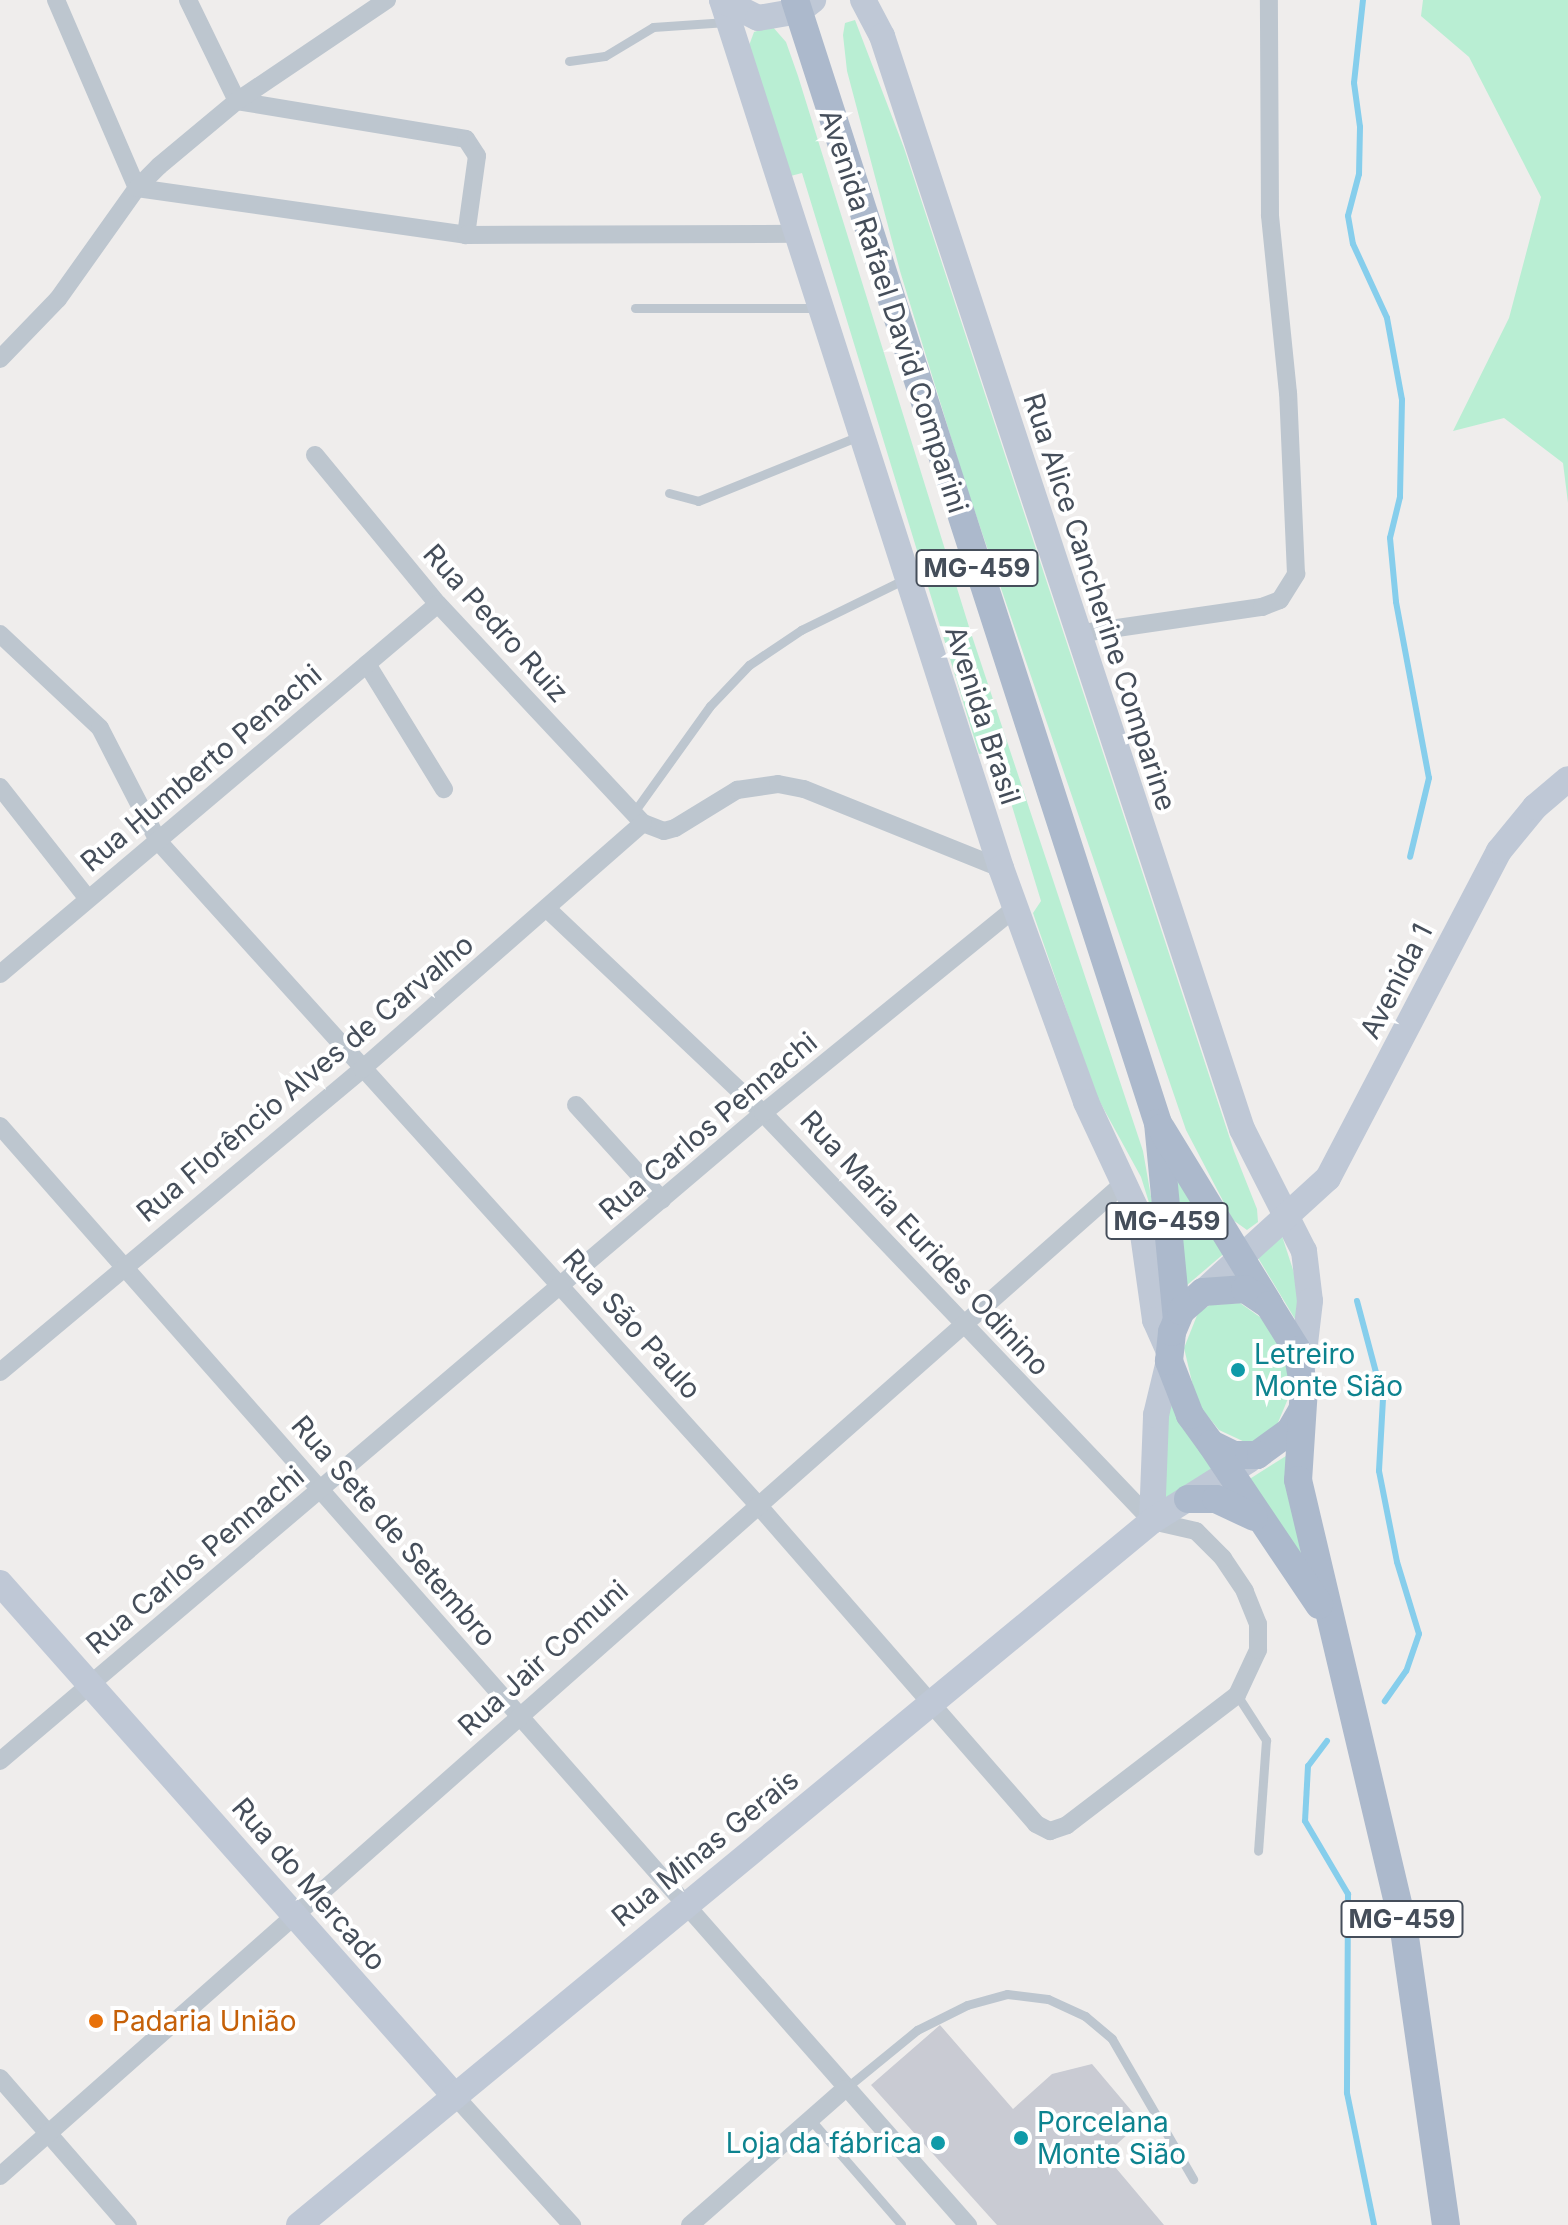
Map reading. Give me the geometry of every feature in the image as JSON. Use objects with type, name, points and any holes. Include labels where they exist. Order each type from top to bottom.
[{"type":"main road","name":"Avenida Rafael David Comparini","points":[[802,4],[1158,1123],[1177,1319],[1169,1356],[1190,1415],[1328,1619]]},
{"type":"main road","name":"Avenida Rafael David Comparini","points":[[1158,1123],[1241,1255],[1302,1369],[1298,1480],[1328,1619],[1404,1930],[1446,2225]]},
{"type":"main road","points":[[1177,1319],[1203,1292],[1245,1289],[1269,1305]]},
{"type":"main road","points":[[1211,1444],[1234,1455],[1257,1455],[1290,1431],[1301,1412]]},
{"type":"main road","points":[[1188,1499],[1216,1499],[1258,1519]]},
{"type":"street","points":[[56,0],[137,188]]},
{"type":"street","points":[[188,0],[237,101]]},
{"type":"street","name":"Rua Alice Cancherine Comparine","points":[[863,0],[882,36],[1076,634],[1242,1129],[1289,1219],[1310,1280],[1302,1369]]},
{"type":"street","points":[[1076,634],[1262,607],[1280,600],[1296,574],[1288,393],[1270,215],[1269,0]]},
{"type":"street","points":[[0,359],[58,299],[137,188],[237,101],[381,2]]},
{"type":"street","name":"MG-459","points":[[724,7],[758,18],[802,4]]},
{"type":"street","name":"Avenida Brasil","points":[[724,7],[905,579],[1001,868],[1086,1102],[1141,1220],[1152,1309],[1169,1356]]},
{"type":"street","points":[[237,101],[466,139],[477,156],[466,235]]},
{"type":"street","points":[[137,188],[466,235],[796,234]]},
{"type":"street","name":"Rua Pedro Ruiz","points":[[315,455],[438,604],[639,817]]},
{"type":"street","name":"Rua Humberto Penachi","points":[[0,974],[438,604]]},
{"type":"street","name":"Rua São Paulo","points":[[0,634],[100,728],[158,841],[758,1505],[1036,1824],[1050,1831],[1067,1825],[1237,1695]]},
{"type":"street","points":[[367,664],[444,789]]},
{"type":"street","name":"Avenida 1","points":[[1203,1292],[1241,1255],[1289,1219],[1340,1161],[1499,851],[1535,807],[1568,779]]},
{"type":"street","points":[[639,817],[664,831],[675,828],[737,790],[778,784],[804,789],[1001,868]]},
{"type":"street","points":[[0,787],[88,899]]},
{"type":"street","name":"Rua Florêncio Alves de Carvalho","points":[[0,1372],[548,910],[639,817]]},
{"type":"street","name":"Rua Carlos Pennachi","points":[[0,1761],[561,1288],[763,1113],[1015,908]]},
{"type":"street","name":"Rua Maria Eurides Odinino","points":[[548,910],[763,1113],[1152,1521]]},
{"type":"street","points":[[576,1105],[662,1200]]},
{"type":"street","name":"Rua Sete de Setembro","points":[[0,1126],[521,1716],[961,2223]]},
{"type":"street","name":"Rua Jair Comuni","points":[[0,2176],[1124,1183]]},
{"type":"street","points":[[1169,1356],[1156,1415],[1152,1521],[1196,1531],[1223,1558],[1245,1591],[1258,1624],[1258,1650],[1237,1695]]},
{"type":"street","name":"Rua Minas Gerais","points":[[299,2225],[1152,1521],[1257,1455]]},
{"type":"street","name":"Rua do Mercado","points":[[0,1583],[92,1684],[293,1917],[572,2225]]},
{"type":"street","points":[[0,2078],[128,2225]]},
{"type":"street","points":[[690,2225],[845,2089]]},
{"type":"lane","points":[[569,61],[605,56],[653,27],[724,7]]},
{"type":"lane","points":[[635,308],[818,308]]},
{"type":"lane","points":[[669,493],[698,501],[859,436]]},
{"type":"lane","points":[[639,817],[710,706],[749,665],[801,630],[905,579]]},
{"type":"lane","points":[[1237,1695],[1266,1740],[1258,1851]]},
{"type":"lane","points":[[845,2089],[917,2030],[967,2005],[1007,1994],[1048,1999],[1085,2016],[1112,2039],[1193,2179]]},
{"type":"lane","points":[[810,2119],[901,2224]]},
{"type":"green space","points":[[1423,0],[1568,0],[1568,503],[1563,463],[1504,418],[1453,431],[1509,318],[1541,197],[1469,57],[1421,16]]},
{"type":"green space","points":[[855,20],[904,148],[1234,1151],[1257,1209],[1258,1222],[1247,1230],[1233,1220],[1186,1130],[964,480],[900,271],[847,71],[843,35],[845,23]]},
{"type":"green space","points":[[772,26],[786,42],[798,76],[970,630],[1143,1151],[1156,1225],[1141,1177],[1095,1093],[1033,913],[1041,901],[1004,780],[988,752],[979,754],[802,173],[783,178],[747,51],[754,32]]},
{"type":"green space","points":[[1172,1158],[1227,1251],[1186,1286]]},
{"type":"green space","points":[[1282,1236],[1298,1285],[1298,1324],[1257,1256]]},
{"type":"green space","points":[[1240,1303],[1267,1322],[1288,1362],[1292,1389],[1277,1425],[1264,1439],[1247,1443],[1219,1430],[1197,1403],[1184,1348],[1198,1313],[1210,1305]]},
{"type":"green space","points":[[1169,1395],[1215,1471],[1160,1506]]},
{"type":"green space","points":[[1286,1456],[1298,1528],[1302,1562],[1248,1480]]},
{"type":"building","name":"Porcelana Monte Sião","points":[[940,2025],[1013,2109],[1052,2074],[1092,2064],[1141,2122],[1105,2155],[1164,2225],[997,2225],[871,2085]]},
{"type":"waterway","points":[[1363,0],[1354,83],[1360,127],[1359,174],[1348,216],[1353,244],[1387,318],[1402,400],[1400,497],[1390,538],[1396,602],[1429,778],[1410,857]]},
{"type":"waterway","points":[[1357,1301],[1383,1399],[1379,1471],[1397,1562],[1419,1634],[1406,1671],[1385,1701]]},
{"type":"waterway","points":[[1327,1741],[1308,1766],[1305,1821],[1348,1894],[1347,2093],[1374,2225]]},
{"type":"place","name":"Letreiro Monte Sião","points":[[1238,1370]]},
{"type":"place","name":"Padaria União","points":[[96,2021]]},
{"type":"place","name":"Porcelana Monte Sião","points":[[1021,2138]]},
{"type":"place","name":"Loja da fábrica","points":[[938,2143]]}]
